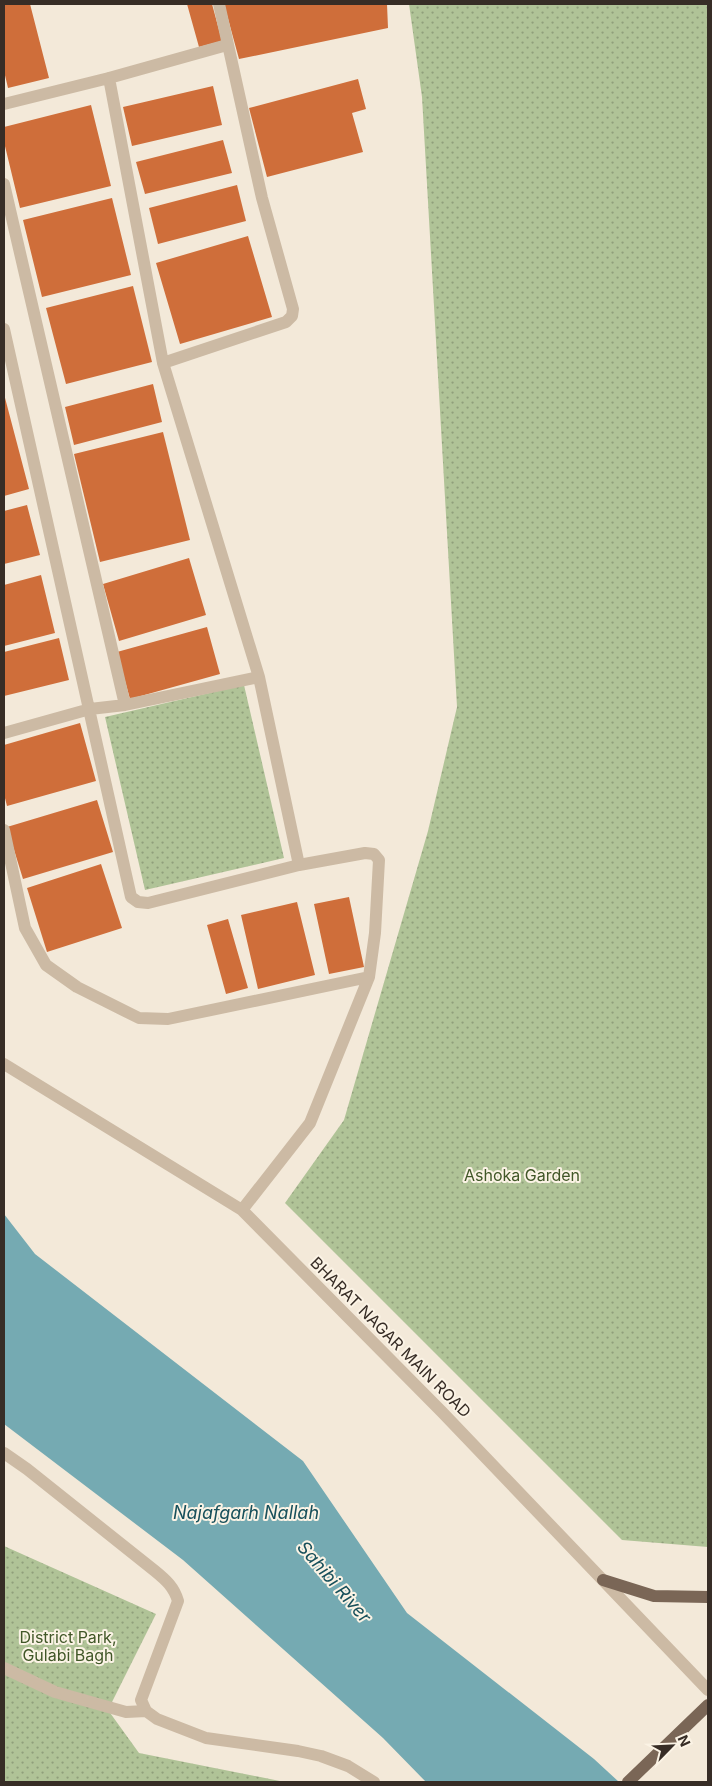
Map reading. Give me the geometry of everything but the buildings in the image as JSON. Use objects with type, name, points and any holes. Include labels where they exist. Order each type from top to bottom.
[{"type":"main road","points":[[603,1580],[654,1596],[708,1597]]},
{"type":"main road","points":[[628,1782],[708,1705]]},
{"type":"street","points":[[163,363],[286,322],[292,316],[293,309],[262,198],[218,4]]},
{"type":"street","points":[[4,104],[109,78],[227,45]]},
{"type":"street","points":[[109,78],[163,363],[259,677],[299,865]]},
{"type":"street","points":[[4,184],[125,705]]},
{"type":"street","points":[[4,329],[131,896],[138,902],[148,903],[299,865],[366,853],[374,854],[379,860],[376,933],[369,977],[310,1123],[242,1210]]},
{"type":"street","points":[[4,733],[90,709],[125,705],[259,677]]},
{"type":"street","points":[[4,830],[25,928],[46,964],[77,987],[139,1018],[168,1019],[369,977]]},
{"type":"street","name":"BHARAT NAGAR MAIN ROAD","points":[[4,1064],[242,1210],[442,1412],[708,1690]]},
{"type":"street","points":[[4,1453],[35,1475],[169,1582],[175,1591],[178,1601],[143,1706]]},
{"type":"street","points":[[4,1668],[55,1692],[126,1712],[143,1706]]},
{"type":"street","points":[[143,1706],[157,1719],[206,1738],[321,1756],[348,1766],[374,1782]]},
{"type":"green space","name":"Ashoka Garden","points":[[409,4],[708,4],[708,1547],[622,1540],[285,1203],[344,1120],[428,831],[457,707],[422,97]]},
{"type":"green space","points":[[244,685],[284,858],[145,890],[105,717]]},
{"type":"green space","name":"District Park, Gulabi Bagh","points":[[4,1546],[156,1614],[108,1710],[139,1753],[285,1782],[4,1782]]},
{"type":"water","name":"Najafgarh Nallah","points":[[4,1214],[35,1254],[303,1461],[407,1613],[594,1759],[619,1782],[426,1782],[383,1738],[183,1560],[4,1424]]},
{"type":"water label","name":"Sahibi River","points":[[334,1582]]}]
